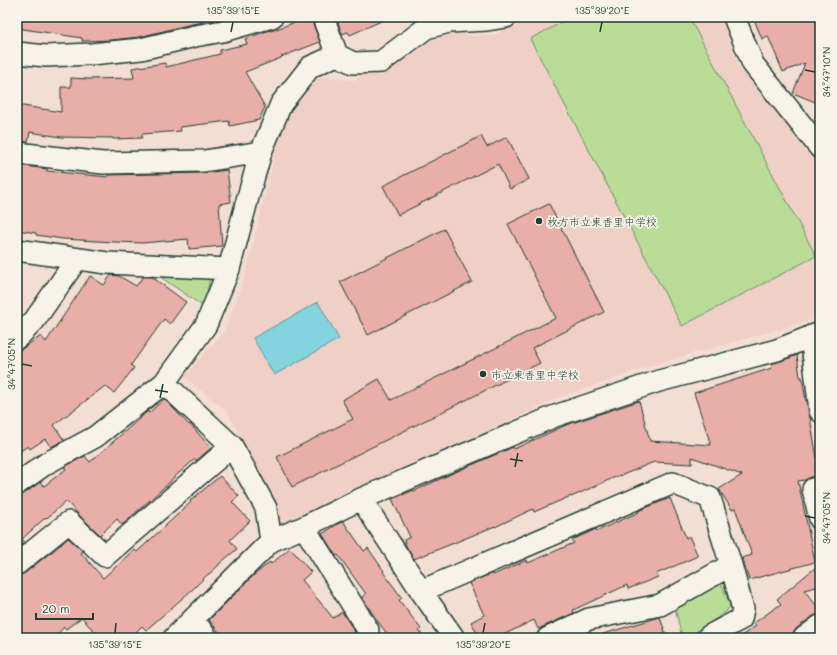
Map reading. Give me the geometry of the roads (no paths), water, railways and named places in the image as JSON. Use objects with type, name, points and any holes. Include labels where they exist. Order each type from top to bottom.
[{"type":"street","points":[[17,53],[46,56],[91,54],[141,49],[223,31],[272,17]]},
{"type":"street","points":[[323,17],[337,55],[353,63],[381,62],[426,28],[449,22],[487,20],[506,17]]},
{"type":"street","points":[[734,17],[753,64],[820,148]]},
{"type":"street","points":[[17,484],[47,462],[95,437],[164,383],[206,325],[229,269],[261,152],[280,104],[310,67],[337,55]]},
{"type":"street","points":[[17,154],[103,163],[204,161],[261,152]]},
{"type":"street","points":[[17,250],[107,263],[229,269]]},
{"type":"street","points":[[17,338],[34,321],[77,259]]},
{"type":"street","points":[[174,638],[271,541],[362,499],[555,416],[659,381],[777,350],[815,335],[820,411]]},
{"type":"street","points":[[164,383],[232,446],[266,508],[271,541]]},
{"type":"street","points":[[17,564],[69,522],[105,556],[232,446]]},
{"type":"street","points":[[421,591],[673,483],[710,498],[743,609],[741,619],[709,636],[708,638]]},
{"type":"street","points":[[820,488],[813,489],[820,519]]},
{"type":"street","points":[[362,499],[421,591],[454,638]]},
{"type":"street","points":[[304,527],[366,635]]},
{"type":"street","points":[[548,638],[589,619],[660,605],[731,565]]},
{"type":"street","points":[[192,619],[207,638]]},
{"type":"street","points":[[804,638],[820,626]]},
{"type":"water","points":[[318,302],[339,339],[274,375],[253,338]]},
{"type":"place","name":"枚方市立東香里中学校","points":[[539,221]]},
{"type":"place","name":"市立東香里中学校","points":[[483,374]]}]
